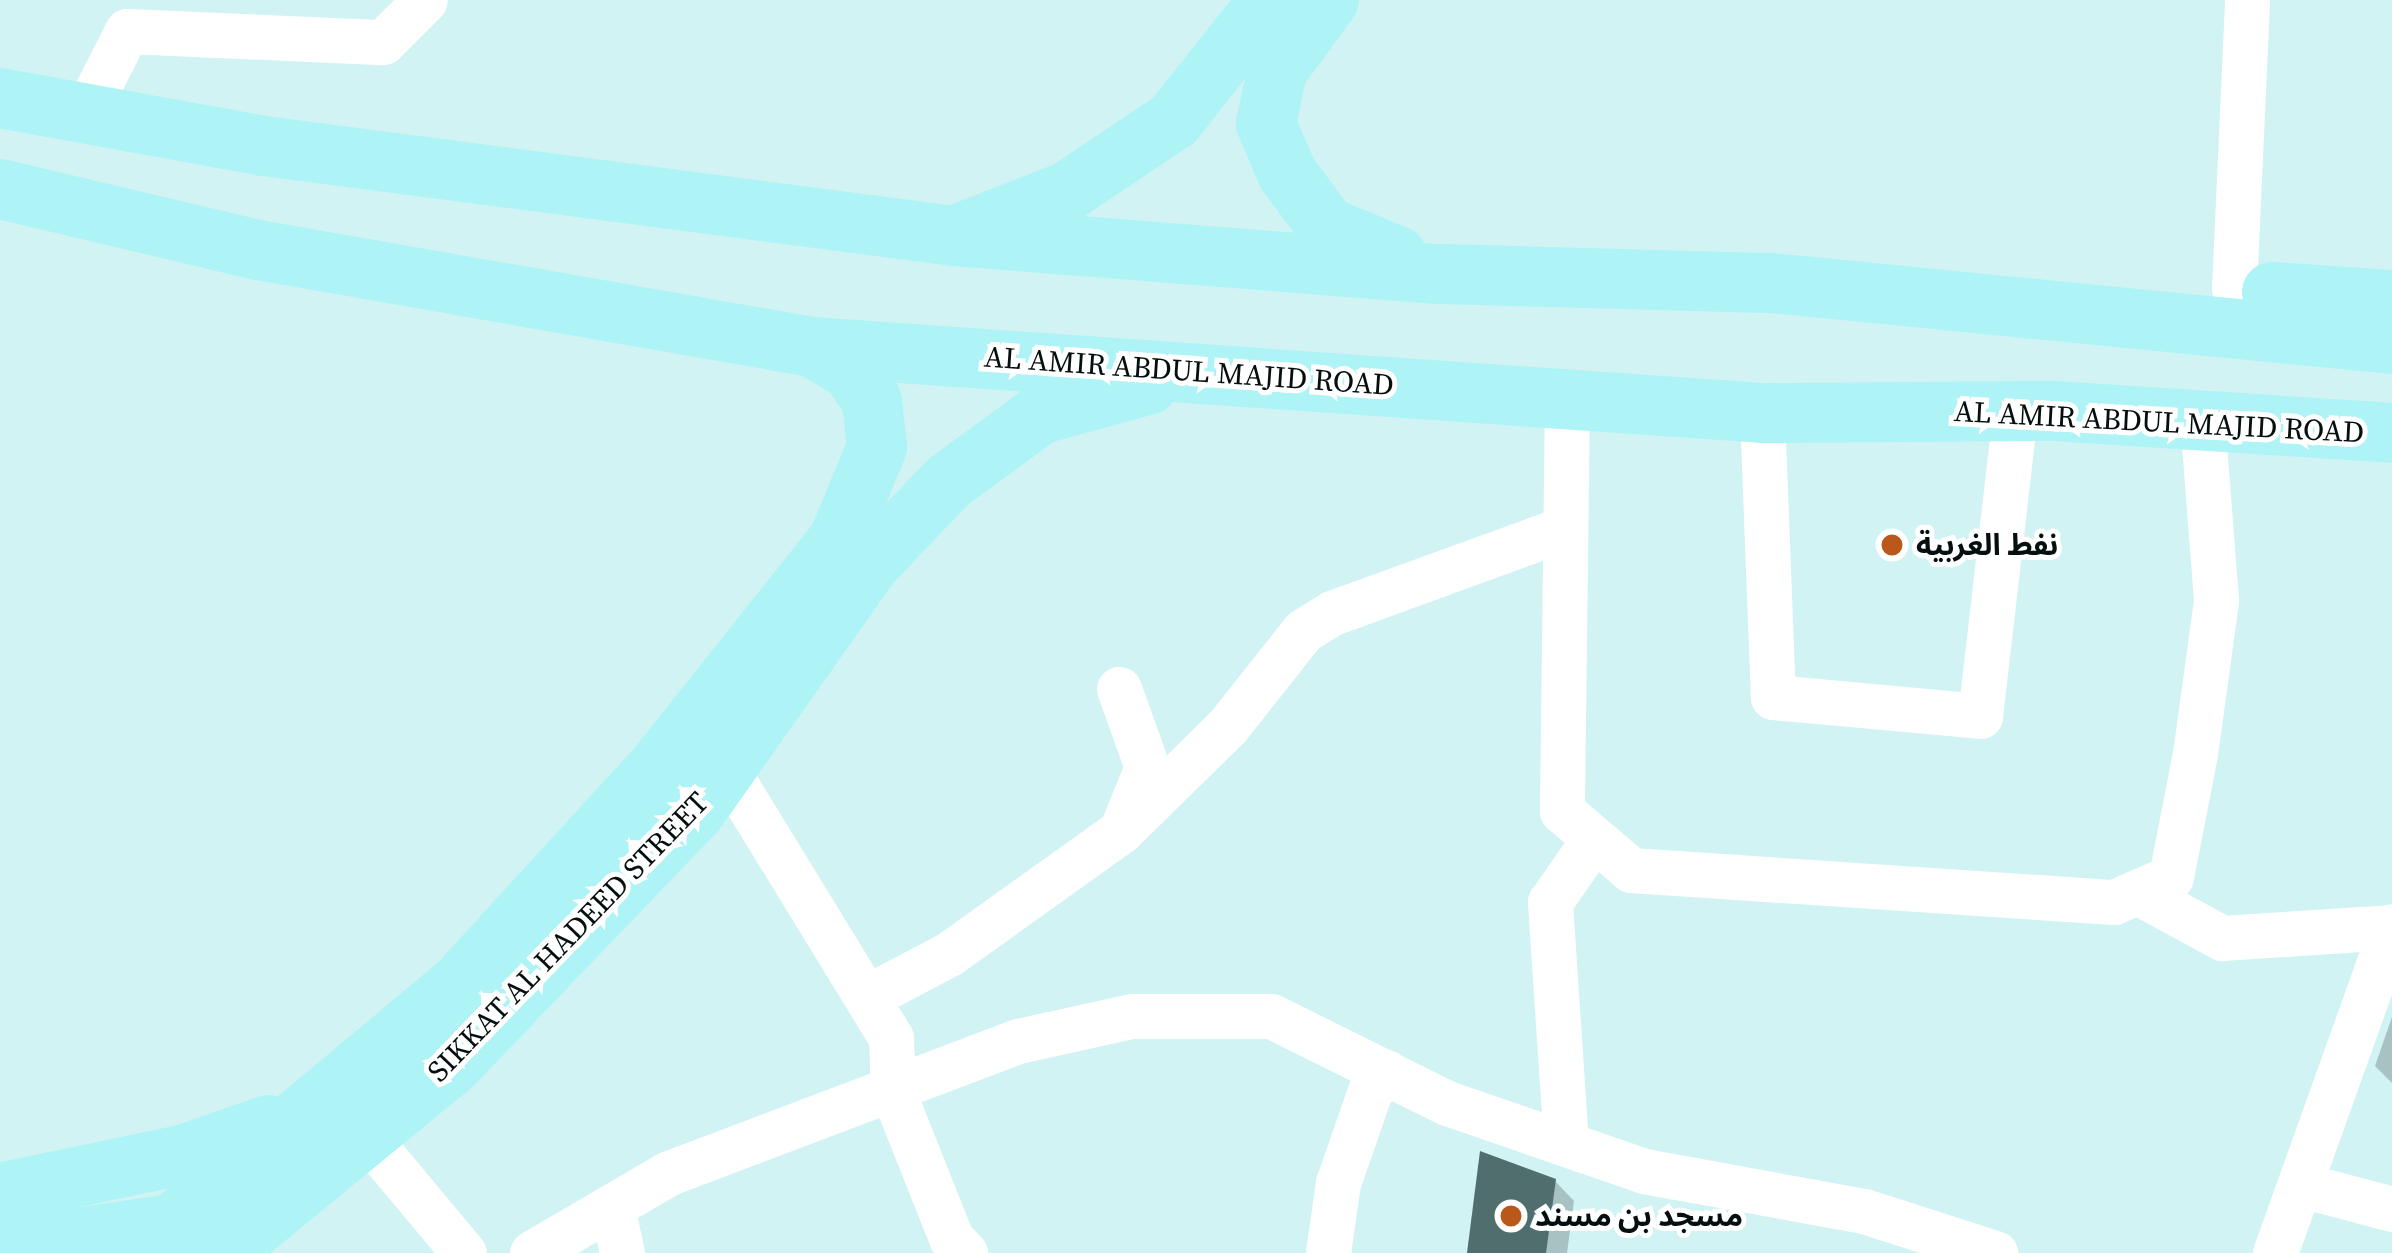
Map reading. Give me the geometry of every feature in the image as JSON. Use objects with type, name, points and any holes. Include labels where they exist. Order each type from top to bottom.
[{"type":"main road","points":[[954,236],[1068,191],[1174,120],[1269,0]]},
{"type":"main road","points":[[1329,0],[1277,71],[1266,124],[1287,173],[1327,226],[1441,274]]},
{"type":"main road","points":[[0,98],[84,116],[954,236],[1441,274],[2234,289],[2392,300]]},
{"type":"main road","name":"AL AMIR ABDUL MAJID ROAD","points":[[0,189],[258,250],[812,347],[1227,372],[1762,413],[2055,411],[2206,435],[2392,433]]},
{"type":"main road","points":[[1772,283],[2392,344]]},
{"type":"main road","name":"SIKKAT AL HADEED STREET","points":[[192,1245],[302,1113],[458,985],[657,768],[839,539],[877,447],[872,401],[851,370],[812,347]]},
{"type":"main road","name":"SIKKAT AL HADEED STREET","points":[[192,1245],[367,1137],[451,1066],[695,812],[869,565],[948,482],[1041,414],[1121,390],[1227,372]]},
{"type":"main road","points":[[1762,413],[2206,435],[2392,467]]},
{"type":"main road","points":[[0,1193],[182,1154],[302,1113]]},
{"type":"main road","points":[[0,1249],[192,1245]]},
{"type":"street","points":[[84,116],[128,31],[383,42],[425,0]]},
{"type":"street","points":[[2234,289],[2247,0]]},
{"type":"street","points":[[1568,396],[1562,812],[1630,870],[2114,902],[2170,877],[2195,754],[2216,600],[2206,435]]},
{"type":"street","points":[[1762,413],[1773,697],[1980,716],[2014,424]]},
{"type":"street","points":[[869,996],[949,954],[1121,832],[1227,727],[1303,631],[1332,613],[1565,528]]},
{"type":"street","points":[[1119,689],[1147,767],[1121,832]]},
{"type":"street","points":[[725,767],[892,1038],[893,1092],[951,1238],[965,1253]]},
{"type":"street","points":[[1566,1144],[1550,902],[1594,839]]},
{"type":"street","points":[[2137,892],[2222,938],[2391,926],[2275,1253]]},
{"type":"street","points":[[532,1253],[669,1173],[1018,1041],[1132,1016],[1271,1016],[1387,1072],[1644,1171],[1864,1211],[1996,1253]]},
{"type":"street","points":[[1328,1253],[1338,1183],[1370,1091],[1387,1072]]},
{"type":"street","points":[[367,1137],[464,1253]]},
{"type":"street","points":[[2302,1185],[2392,1209]]},
{"type":"street","points":[[612,1206],[622,1253]]},
{"type":"building","name":"مسجد بن مسند","points":[[1480,1151],[1556,1179],[1546,1253],[1467,1253]]},
{"type":"place","name":"نفط الغربية","points":[[1892,545]]},
{"type":"place","name":"مسجد بن مسند","points":[[1511,1216]]}]
